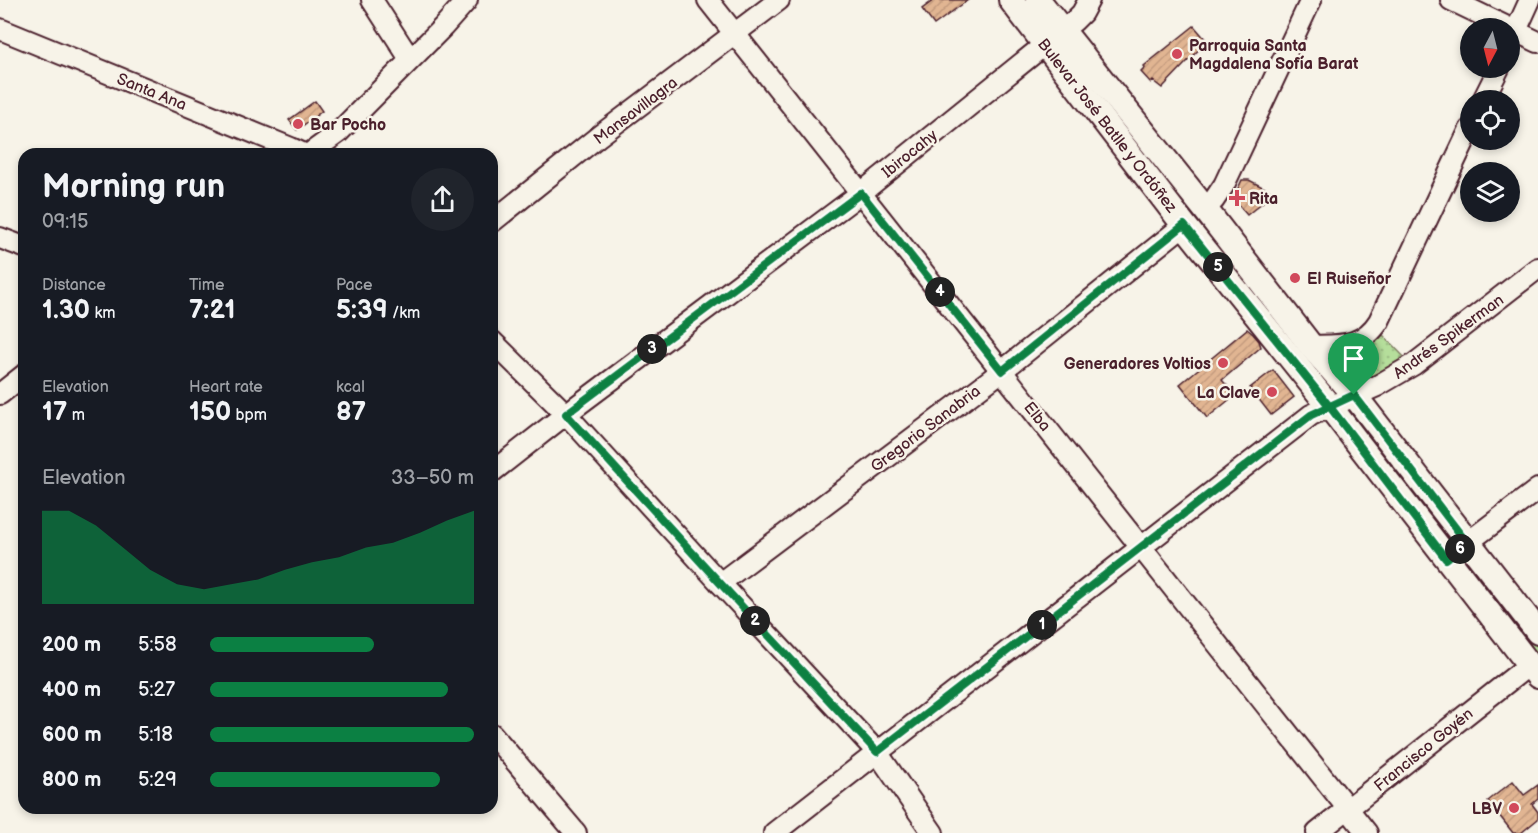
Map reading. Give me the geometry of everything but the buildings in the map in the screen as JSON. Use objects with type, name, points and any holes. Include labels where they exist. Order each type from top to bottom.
[{"type":"main road","name":"Bulevar José Batlle y Ordóñez","points":[[1011,0],[1053,37],[1205,209],[1311,346],[1354,395],[1538,632]]},
{"type":"main road","name":"Bulevar José Batlle y Ordóñez","points":[[1038,0],[1053,37],[1184,225],[1330,407],[1534,670]]},
{"type":"street","points":[[372,0],[410,59]]},
{"type":"street","points":[[317,148],[338,133],[467,0]]},
{"type":"street","name":"Elba","points":[[708,0],[1367,833]]},
{"type":"street","name":"Mansavillagra","points":[[498,217],[599,136],[779,0]]},
{"type":"street","name":"Ibirocahy","points":[[498,467],[861,193],[1053,37],[1082,12],[1089,0]]},
{"type":"street","points":[[1205,209],[1224,185],[1311,0]]},
{"type":"street","points":[[1451,0],[1480,18]]},
{"type":"street","points":[[1520,22],[1530,0]]},
{"type":"street","name":"Santa Ana","points":[[0,29],[291,148]]},
{"type":"street","points":[[1520,39],[1538,42]]},
{"type":"street","points":[[1311,346],[1353,343],[1373,331],[1460,150]]},
{"type":"street","name":"Gregorio Sanabria","points":[[720,583],[1002,371],[1184,225]]},
{"type":"street","points":[[0,238],[18,245]]},
{"type":"street","name":"Andrés Spikerman","points":[[774,833],[1311,415],[1377,386],[1413,365],[1538,268]]},
{"type":"street","points":[[498,347],[566,414],[877,752],[933,833]]},
{"type":"street","points":[[0,394],[18,380]]},
{"type":"street","points":[[1446,559],[1538,489]]},
{"type":"street","name":"Francisco Goyén","points":[[1317,833],[1534,670]]},
{"type":"street","points":[[498,741],[576,833]]},
{"type":"green space","points":[[1383,335],[1408,361],[1367,382],[1358,381],[1348,367],[1348,358],[1355,350],[1373,343]]},
{"type":"green space","points":[[1352,407],[1455,540],[1451,544],[1347,411]]},
{"type":"green space","points":[[1468,559],[1538,647],[1538,656],[1464,562]]},
{"type":"place","name":"Parroquia Santa Magdalena Sofía Barat","points":[[1177,54]]},
{"type":"place","name":"Bar Pocho","points":[[298,124]]},
{"type":"place","name":"Rita","points":[[1237,198]]},
{"type":"place","name":"El Ruiseñor","points":[[1295,278]]},
{"type":"place","name":"Generadores Voltios","points":[[1223,363]]},
{"type":"place","name":"La Clave","points":[[1272,392]]},
{"type":"place","name":"LBV","points":[[1514,808]]},
{"type":"route","points":[[1354,395],[1330,407],[1311,415],[877,752],[566,414],[861,193],[1002,371],[1184,225],[1330,407],[1446,559],[1467,543],[1354,395]]}]
